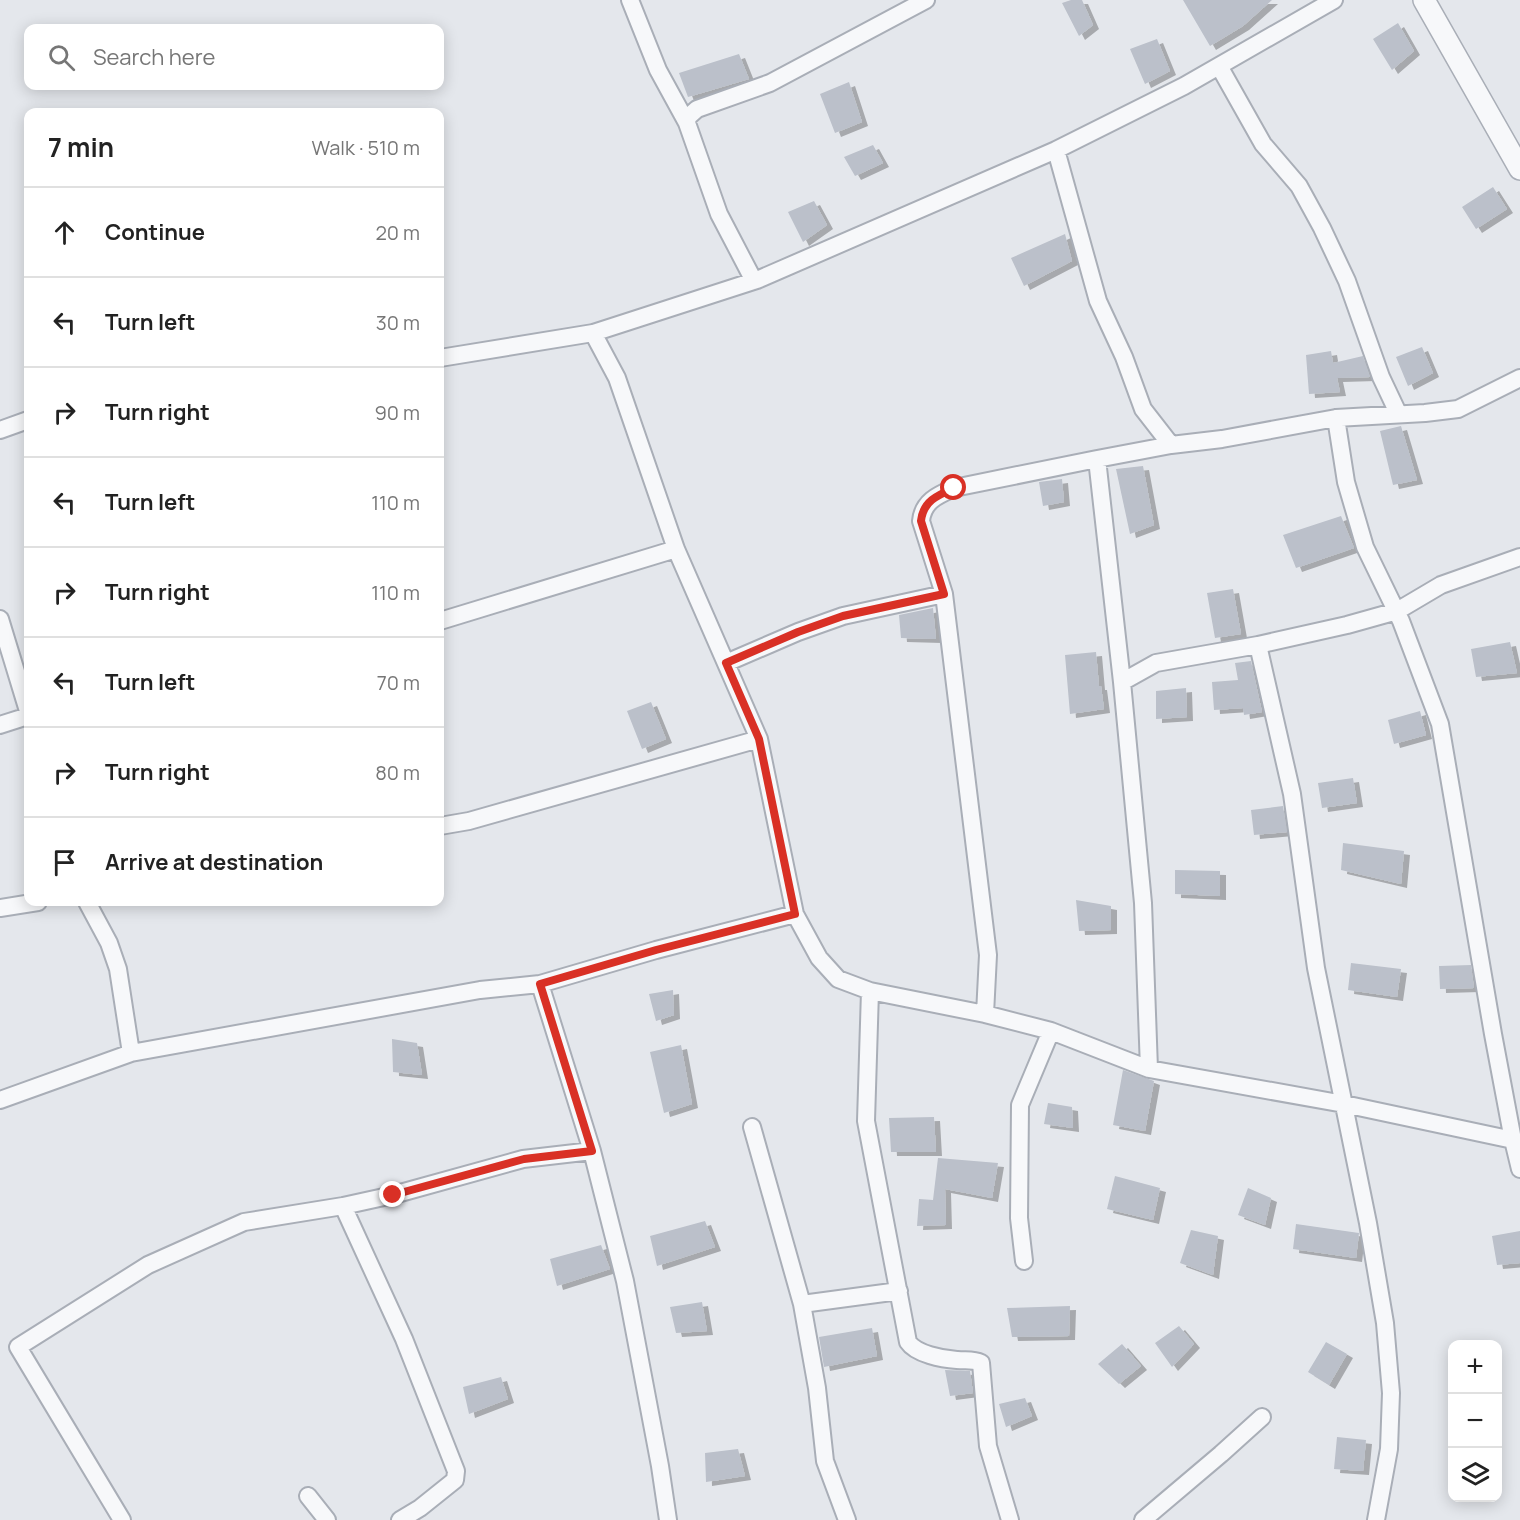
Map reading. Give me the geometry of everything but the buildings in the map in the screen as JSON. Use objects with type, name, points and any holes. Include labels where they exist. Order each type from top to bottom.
[{"type":"street","points":[[630,0],[658,70],[687,123],[719,214],[754,281]]},
{"type":"street","points":[[687,123],[688,117],[697,109],[770,83],[926,0]]},
{"type":"street","points":[[444,357],[593,333],[754,281],[1056,150],[1184,86],[1334,0]]},
{"type":"street","points":[[1424,0],[1520,169]]},
{"type":"street","points":[[1219,66],[1263,144],[1299,186],[1322,228],[1347,281],[1381,377],[1398,414]]},
{"type":"street","points":[[1056,150],[1098,301],[1124,357],[1143,409],[1171,445]]},
{"type":"street","points":[[593,333],[617,378],[676,549],[759,739],[795,914],[819,958],[838,979],[870,992],[985,1014],[1052,1031],[1149,1069],[1344,1104],[1513,1140]]},
{"type":"street","points":[[985,1014],[988,955],[944,594],[921,521],[922,513],[927,505],[936,496],[954,488],[1171,445],[1222,439],[1336,418],[1458,409],[1520,378]]},
{"type":"street","points":[[1336,418],[1346,482],[1365,547],[1396,611],[1440,724],[1492,1034],[1520,1169]]},
{"type":"street","points":[[0,430],[24,421]]},
{"type":"street","points":[[1097,459],[1122,682],[1143,903],[1149,1069]]},
{"type":"street","points":[[444,620],[676,549]]},
{"type":"street","points":[[1122,682],[1156,663],[1258,645],[1347,625],[1396,611],[1441,585],[1520,557]]},
{"type":"street","points":[[726,663],[798,632],[843,616],[944,594]]},
{"type":"street","points":[[0,619],[24,698]]},
{"type":"street","points":[[1258,645],[1292,794],[1316,968],[1383,1312],[1391,1393],[1389,1449],[1376,1520]]},
{"type":"street","points":[[0,725],[24,717]]},
{"type":"street","points":[[444,825],[469,821],[759,739]]},
{"type":"street","points":[[0,908],[24,904]]},
{"type":"street","points":[[89,906],[109,943],[118,969],[131,1053]]},
{"type":"street","points":[[0,1100],[131,1053],[480,990],[540,984],[656,950],[795,914]]},
{"type":"street","points":[[540,984],[592,1151],[625,1281],[668,1520]]},
{"type":"street","points":[[870,992],[866,1121],[905,1330],[915,1350],[955,1360],[974,1360],[981,1363],[988,1446],[1010,1520]]},
{"type":"street","points":[[1024,1261],[1019,1218],[1020,1105],[1052,1031]]},
{"type":"street","points":[[752,1127],[802,1304],[817,1388],[825,1461],[847,1520]]},
{"type":"street","points":[[122,1520],[18,1347],[148,1265],[244,1222],[343,1206],[393,1195],[524,1159],[592,1151]]},
{"type":"street","points":[[343,1206],[404,1339],[456,1471],[455,1480],[420,1508],[400,1520]]},
{"type":"street","points":[[802,1304],[899,1292]]},
{"type":"street","points":[[1143,1520],[1262,1417]]},
{"type":"street","points":[[308,1496],[327,1520]]},
{"type":"route","points":[[393,1195],[524,1159],[592,1151],[540,984],[656,950],[795,914],[759,739],[726,663],[798,632],[843,616],[944,594],[921,521],[922,513],[936,496],[954,488]]}]
